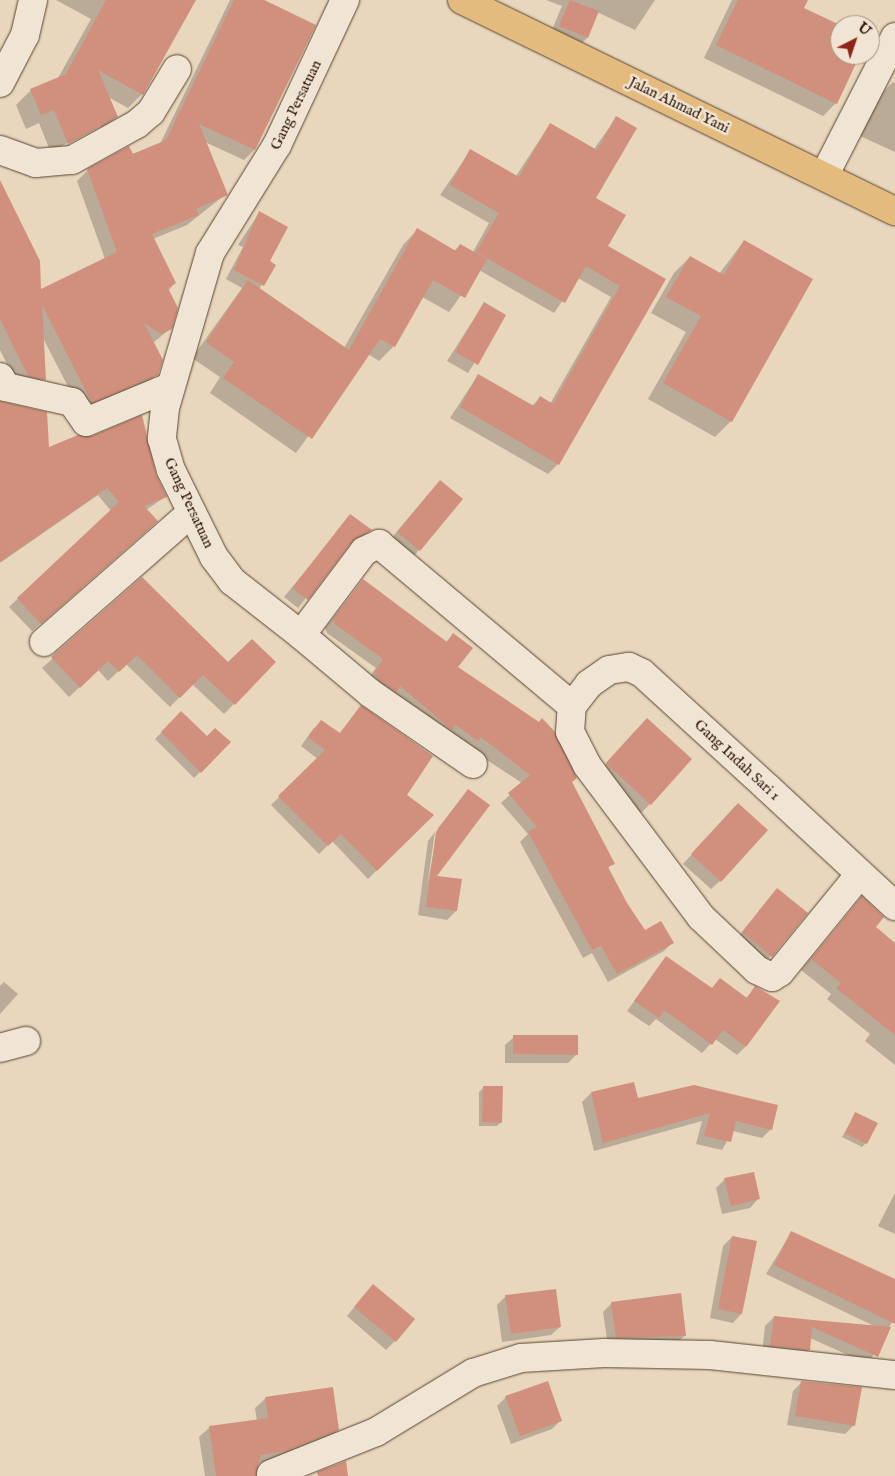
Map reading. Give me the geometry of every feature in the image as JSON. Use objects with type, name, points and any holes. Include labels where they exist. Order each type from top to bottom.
[{"type":"main road","name":"Jalan Ahmad Yani","points":[[462,0],[895,211]]},
{"type":"street","points":[[0,83],[25,34],[33,0]]},
{"type":"street","name":"Gang Persatuan","points":[[345,0],[277,145],[210,253],[170,387],[162,439],[191,513],[232,580],[370,693],[474,764]]},
{"type":"street","points":[[824,176],[895,37]]},
{"type":"street","points":[[0,150],[36,163],[72,160],[137,124],[151,112],[177,69]]},
{"type":"street","points":[[0,377],[6,388],[72,402],[86,422],[170,387]]},
{"type":"street","points":[[44,642],[191,513]]},
{"type":"street","points":[[300,635],[364,551],[379,544],[572,706],[570,732],[586,765],[701,917],[757,970],[772,977],[780,972],[860,874]]},
{"type":"street","name":"Gang Indah Sari 1","points":[[572,706],[589,684],[609,670],[629,667],[642,674],[895,906]]},
{"type":"street","points":[[271,1474],[376,1432],[473,1373],[521,1358],[604,1353],[710,1355],[895,1375]]},
{"type":"building","points":[[106,0],[196,0],[143,95],[98,70],[118,117],[68,144],[54,110],[41,115],[30,89],[66,74]]},
{"type":"building","points":[[234,0],[264,0],[316,25],[255,150],[199,124],[228,195],[196,209],[199,215],[152,234],[176,283],[168,288],[178,308],[172,329],[161,334],[144,323],[163,360],[158,375],[92,403],[42,305],[46,380],[28,376],[0,319],[0,180],[40,261],[41,289],[117,252],[87,169],[129,146],[133,154],[166,140]]},
{"type":"building","points":[[570,0],[599,11],[588,38],[559,26]]},
{"type":"building","points":[[738,0],[808,0],[804,8],[830,20],[830,65],[855,65],[837,104],[716,45]]},
{"type":"building","points":[[616,116],[637,128],[596,198],[626,215],[608,246],[666,279],[559,465],[460,407],[478,374],[534,406],[540,396],[553,404],[620,286],[586,266],[565,303],[476,252],[499,213],[450,185],[470,149],[519,177],[550,123],[597,150]]},
{"type":"building","points":[[259,211],[288,227],[270,261],[276,265],[264,286],[234,270]]},
{"type":"building","points":[[417,228],[456,251],[460,244],[487,259],[465,298],[433,280],[395,347],[380,339],[312,439],[223,378],[234,362],[206,342],[248,280],[349,350]]},
{"type":"building","points":[[744,240],[813,279],[732,422],[663,383],[701,316],[666,297],[690,256],[724,275]]},
{"type":"building","points":[[484,302],[506,315],[478,365],[455,352]]},
{"type":"building","points":[[0,401],[47,412],[49,447],[78,435],[92,436],[142,415],[156,474],[167,497],[144,506],[158,521],[41,624],[17,598],[119,502],[107,488],[0,562]]},
{"type":"building","points":[[440,480],[463,499],[420,551],[397,532]]},
{"type":"building","points":[[350,514],[372,530],[352,542],[308,600],[292,588]]},
{"type":"building","points":[[142,577],[228,662],[252,639],[276,662],[235,705],[203,675],[180,698],[137,655],[119,672],[108,661],[80,688],[51,657]]},
{"type":"building","points":[[363,579],[447,642],[453,633],[473,648],[458,667],[539,722],[542,718],[555,732],[577,778],[572,782],[615,864],[608,867],[627,903],[645,930],[661,921],[674,943],[617,974],[601,946],[592,950],[528,832],[537,827],[508,793],[530,775],[481,737],[478,741],[456,725],[452,730],[400,686],[396,692],[379,681],[374,672],[383,659],[335,624],[333,619]]},
{"type":"building","points":[[361,705],[433,756],[407,795],[434,815],[377,871],[341,834],[328,846],[278,796],[325,750],[308,737],[321,720],[340,733]]},
{"type":"building","points":[[181,711],[207,736],[215,728],[231,742],[201,773],[161,732]]},
{"type":"building","points":[[647,718],[692,759],[651,805],[606,763]]},
{"type":"building","points":[[468,789],[490,805],[437,876],[462,879],[457,911],[426,907],[436,832]]},
{"type":"building","points":[[738,803],[768,830],[721,882],[691,854]]},
{"type":"building","points":[[777,888],[808,913],[772,957],[742,932]]},
{"type":"building","points":[[862,896],[884,917],[876,927],[895,943],[895,1035],[836,988],[841,983],[811,959]]},
{"type":"building","points":[[666,956],[712,988],[720,978],[747,998],[755,986],[780,1001],[746,1047],[723,1030],[712,1045],[664,1010],[659,1018],[634,1001]]},
{"type":"building","points":[[513,1035],[578,1035],[578,1055],[513,1054]]},
{"type":"building","points":[[634,1082],[638,1098],[694,1085],[778,1105],[772,1130],[736,1121],[731,1142],[704,1136],[710,1113],[603,1143],[591,1092]]},
{"type":"building","points":[[483,1086],[503,1086],[502,1123],[482,1122]]},
{"type":"building","points":[[855,1112],[878,1123],[867,1144],[845,1133]]},
{"type":"building","points":[[754,1172],[760,1199],[731,1206],[724,1178]]},
{"type":"building","points":[[791,1231],[895,1279],[895,1324],[774,1265]]},
{"type":"building","points":[[732,1236],[757,1241],[742,1314],[718,1309]]},
{"type":"building","points":[[373,1284],[415,1319],[396,1342],[354,1307]]},
{"type":"building","points":[[556,1289],[561,1327],[511,1334],[505,1295]]},
{"type":"building","points":[[681,1293],[686,1336],[616,1338],[611,1302]]},
{"type":"building","points":[[774,1316],[891,1327],[878,1357],[812,1327],[810,1350],[770,1346]]},
{"type":"building","points":[[548,1381],[562,1421],[520,1436],[505,1396]]},
{"type":"building","points":[[801,1381],[862,1387],[855,1426],[795,1416]]},
{"type":"building","points":[[333,1387],[339,1430],[285,1451],[261,1455],[256,1476],[216,1476],[209,1426],[268,1418],[265,1397]]},
{"type":"building","points":[[346,1461],[348,1476],[318,1476],[317,1472]]}]
